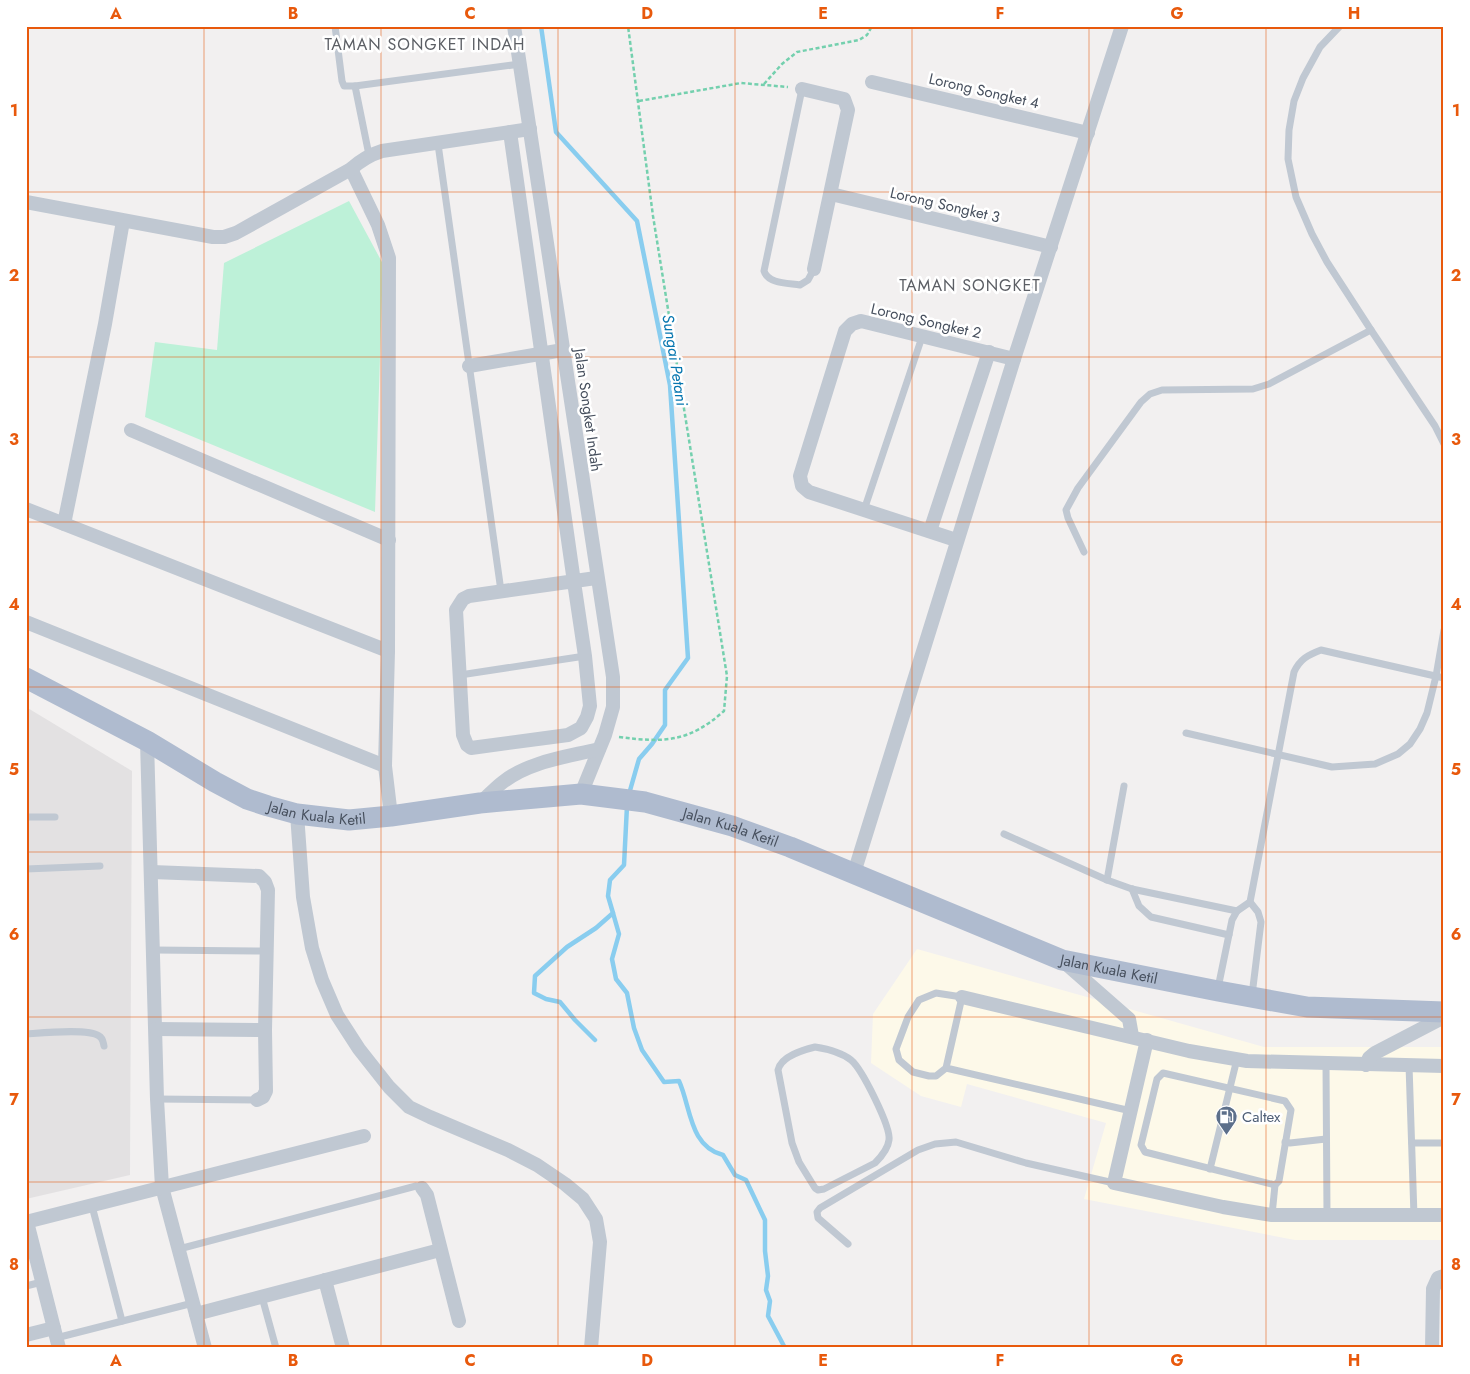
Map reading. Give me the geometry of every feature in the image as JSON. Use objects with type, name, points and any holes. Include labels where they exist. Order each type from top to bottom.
[{"type":"main road","name":"Jalan Kuala Ketil","points":[[26,678],[147,740],[214,782],[247,799],[297,814],[349,820],[480,803],[581,794],[646,802],[732,826],[854,873],[1062,960],[1307,1007],[1444,1012]]},
{"type":"street","name":"Jalan Songket Indah","points":[[514,26],[596,578],[613,678],[613,707],[605,735],[581,794]]},
{"type":"street","points":[[854,873],[956,540],[1122,26]]},
{"type":"street","name":"Lorong Songket 4","points":[[872,82],[1088,133]]},
{"type":"street","points":[[802,89],[838,97],[848,104],[831,194],[814,269]]},
{"type":"street","points":[[26,202],[123,221],[214,237],[224,237],[351,169],[364,158],[382,151],[530,129]]},
{"type":"street","points":[[510,132],[574,582],[586,656],[590,706],[581,728],[568,734],[471,748],[467,745],[463,734],[456,610],[459,603],[469,596],[574,582],[596,578]]},
{"type":"street","points":[[351,169],[378,225],[389,258],[389,540],[385,766],[391,816]]},
{"type":"street","name":"Lorong Songket 3","points":[[831,194],[1051,247]]},
{"type":"street","points":[[64,524],[105,324],[123,221]]},
{"type":"street","name":"Lorong Songket 2","points":[[864,511],[809,492],[802,486],[800,476],[845,331],[852,324],[861,321],[1014,358]]},
{"type":"street","points":[[469,366],[563,350]]},
{"type":"street","points":[[930,531],[989,352]]},
{"type":"street","points":[[131,430],[389,540]]},
{"type":"street","points":[[26,509],[388,651]]},
{"type":"street","points":[[864,511],[956,540]]},
{"type":"street","points":[[26,622],[385,766]]},
{"type":"street","points":[[147,740],[157,1099],[162,1187],[205,1348]]},
{"type":"street","points":[[480,803],[504,781],[525,769],[548,761],[599,749]]},
{"type":"street","points":[[297,814],[303,897],[312,948],[322,980],[338,1016],[359,1049],[389,1087],[409,1106],[430,1118],[508,1150],[537,1165],[583,1199],[596,1219],[600,1242],[591,1348]]},
{"type":"street","points":[[152,872],[259,876],[265,882],[268,890],[265,1030],[266,1091],[263,1097],[257,1100]]},
{"type":"street","points":[[1062,960],[1129,1019],[1132,1036]]},
{"type":"street","points":[[962,997],[1189,1050],[1247,1061],[1444,1066]]},
{"type":"street","points":[[1366,1065],[1375,1053],[1444,1017]]},
{"type":"street","points":[[156,1029],[265,1030]]},
{"type":"street","points":[[1147,1040],[1114,1183],[1223,1208],[1272,1215],[1444,1215]]},
{"type":"street","points":[[26,1335],[56,1338],[27,1222],[364,1136]]},
{"type":"street","points":[[422,1188],[427,1195],[459,1321]]},
{"type":"street","points":[[195,1308],[262,1297],[440,1250]]},
{"type":"street","points":[[1432,1348],[1433,1289],[1438,1278],[1444,1276]]},
{"type":"street","points":[[325,1280],[343,1348]]},
{"type":"lane","points":[[335,26],[344,86],[520,64]]},
{"type":"lane","points":[[1340,26],[1320,47],[1303,78],[1294,102],[1289,130],[1288,160],[1296,197],[1327,262],[1435,426],[1444,444]]},
{"type":"lane","points":[[355,86],[369,156]]},
{"type":"lane","points":[[802,89],[764,271],[770,280],[800,285],[808,280],[814,269]]},
{"type":"lane","points":[[438,144],[501,591]]},
{"type":"lane","points":[[1084,552],[1066,510],[1078,488],[1141,402],[1150,394],[1162,390],[1253,389],[1270,384],[1370,330]]},
{"type":"lane","points":[[864,511],[922,337]]},
{"type":"lane","points":[[1186,733],[1278,756],[1332,767],[1375,764],[1398,754],[1410,744],[1420,729],[1440,677],[1444,630]]},
{"type":"lane","points":[[1218,991],[1232,920],[1237,911],[1250,902],[1294,672],[1298,663],[1308,655],[1321,650],[1440,677]]},
{"type":"lane","points":[[460,675],[586,656]]},
{"type":"lane","points":[[1108,880],[1124,786]]},
{"type":"lane","points":[[26,817],[55,817]]},
{"type":"lane","points":[[1004,834],[1132,889],[1237,911]]},
{"type":"lane","points":[[26,869],[100,866]]},
{"type":"lane","points":[[1132,889],[1139,906],[1151,917],[1229,935]]},
{"type":"lane","points":[[1250,902],[1258,912],[1261,922],[1252,997]]},
{"type":"lane","points":[[154,950],[266,951]]},
{"type":"lane","points":[[936,993],[962,997],[946,1068],[936,1076],[913,1072],[899,1060],[896,1049],[908,1017],[920,1000],[936,993]]},
{"type":"lane","points":[[26,1034],[87,1032],[98,1034],[103,1039],[104,1046]]},
{"type":"lane","points":[[815,1048],[828,1049],[842,1055],[858,1067],[889,1130],[889,1140],[882,1156],[875,1163],[824,1189],[818,1190],[814,1188],[799,1162],[792,1143],[778,1070],[779,1065],[784,1060],[802,1051],[815,1048]]},
{"type":"lane","points":[[1210,1169],[1237,1059]]},
{"type":"lane","points":[[1326,1064],[1326,1215]]},
{"type":"lane","points":[[1409,1066],[1414,1216]]},
{"type":"lane","points":[[946,1068],[1131,1111]]},
{"type":"lane","points":[[1272,1215],[1275,1185],[1279,1181],[1291,1110],[1285,1101],[1167,1073],[1159,1076],[1141,1145],[1144,1152],[1275,1185]]},
{"type":"lane","points":[[157,1099],[257,1100]]},
{"type":"lane","points":[[1285,1142],[1326,1140]]},
{"type":"lane","points":[[848,1244],[818,1218],[817,1212],[820,1208],[918,1150],[935,1144],[956,1142],[1026,1163],[1114,1183]]},
{"type":"lane","points":[[1412,1143],[1444,1143]]},
{"type":"lane","points":[[875,1163],[880,1172]]},
{"type":"lane","points":[[179,1249],[416,1186],[422,1188]]},
{"type":"lane","points":[[92,1206],[122,1321]]},
{"type":"lane","points":[[26,1286],[42,1282]]},
{"type":"lane","points":[[262,1297],[276,1348]]},
{"type":"lane","points":[[56,1338],[122,1321],[195,1308]]},
{"type":"path","points":[[605,735],[638,740],[662,741],[689,735],[710,724],[724,711],[727,676],[653,216],[628,26]]},
{"type":"path","points":[[764,84],[782,64],[797,52],[859,40],[867,35],[872,26]]},
{"type":"path","points":[[639,101],[741,83],[802,89]]},
{"type":"shaded area","points":[[26,707],[132,771],[130,1175],[26,1199]]},
{"type":"shaded area","points":[[917,949],[1264,1047],[1444,1047],[1444,1240],[1295,1240],[1084,1199],[1106,1123],[967,1084],[961,1107],[921,1096],[871,1063],[873,1014]]},
{"type":"green space","points":[[349,201],[383,264],[375,512],[145,417],[155,342],[217,350],[224,263]]},
{"type":"waterway","name":"Sungai Petani","points":[[541,26],[556,132],[637,221],[670,385],[688,658],[665,690],[665,725],[639,759],[629,794]]},
{"type":"waterway","points":[[595,1040],[560,1002],[546,999],[534,993],[535,976],[567,947],[596,928],[613,913],[608,896],[610,880],[624,865],[627,806]]},
{"type":"waterway","points":[[613,913],[619,934],[612,959],[616,979],[627,993],[634,1028],[642,1050],[664,1082],[679,1081],[697,1134],[703,1143],[723,1155],[735,1175],[746,1180],[765,1220],[765,1251],[768,1276],[766,1290],[770,1301],[768,1316],[785,1348]]},
{"type":"place","name":"Caltex","points":[[1226,1136]]},
{"type":"district","name":"TAMAN SONGKET INDAH","points":[[425,44]]},
{"type":"district","name":"TAMAN SONGKET","points":[[970,285]]}]
